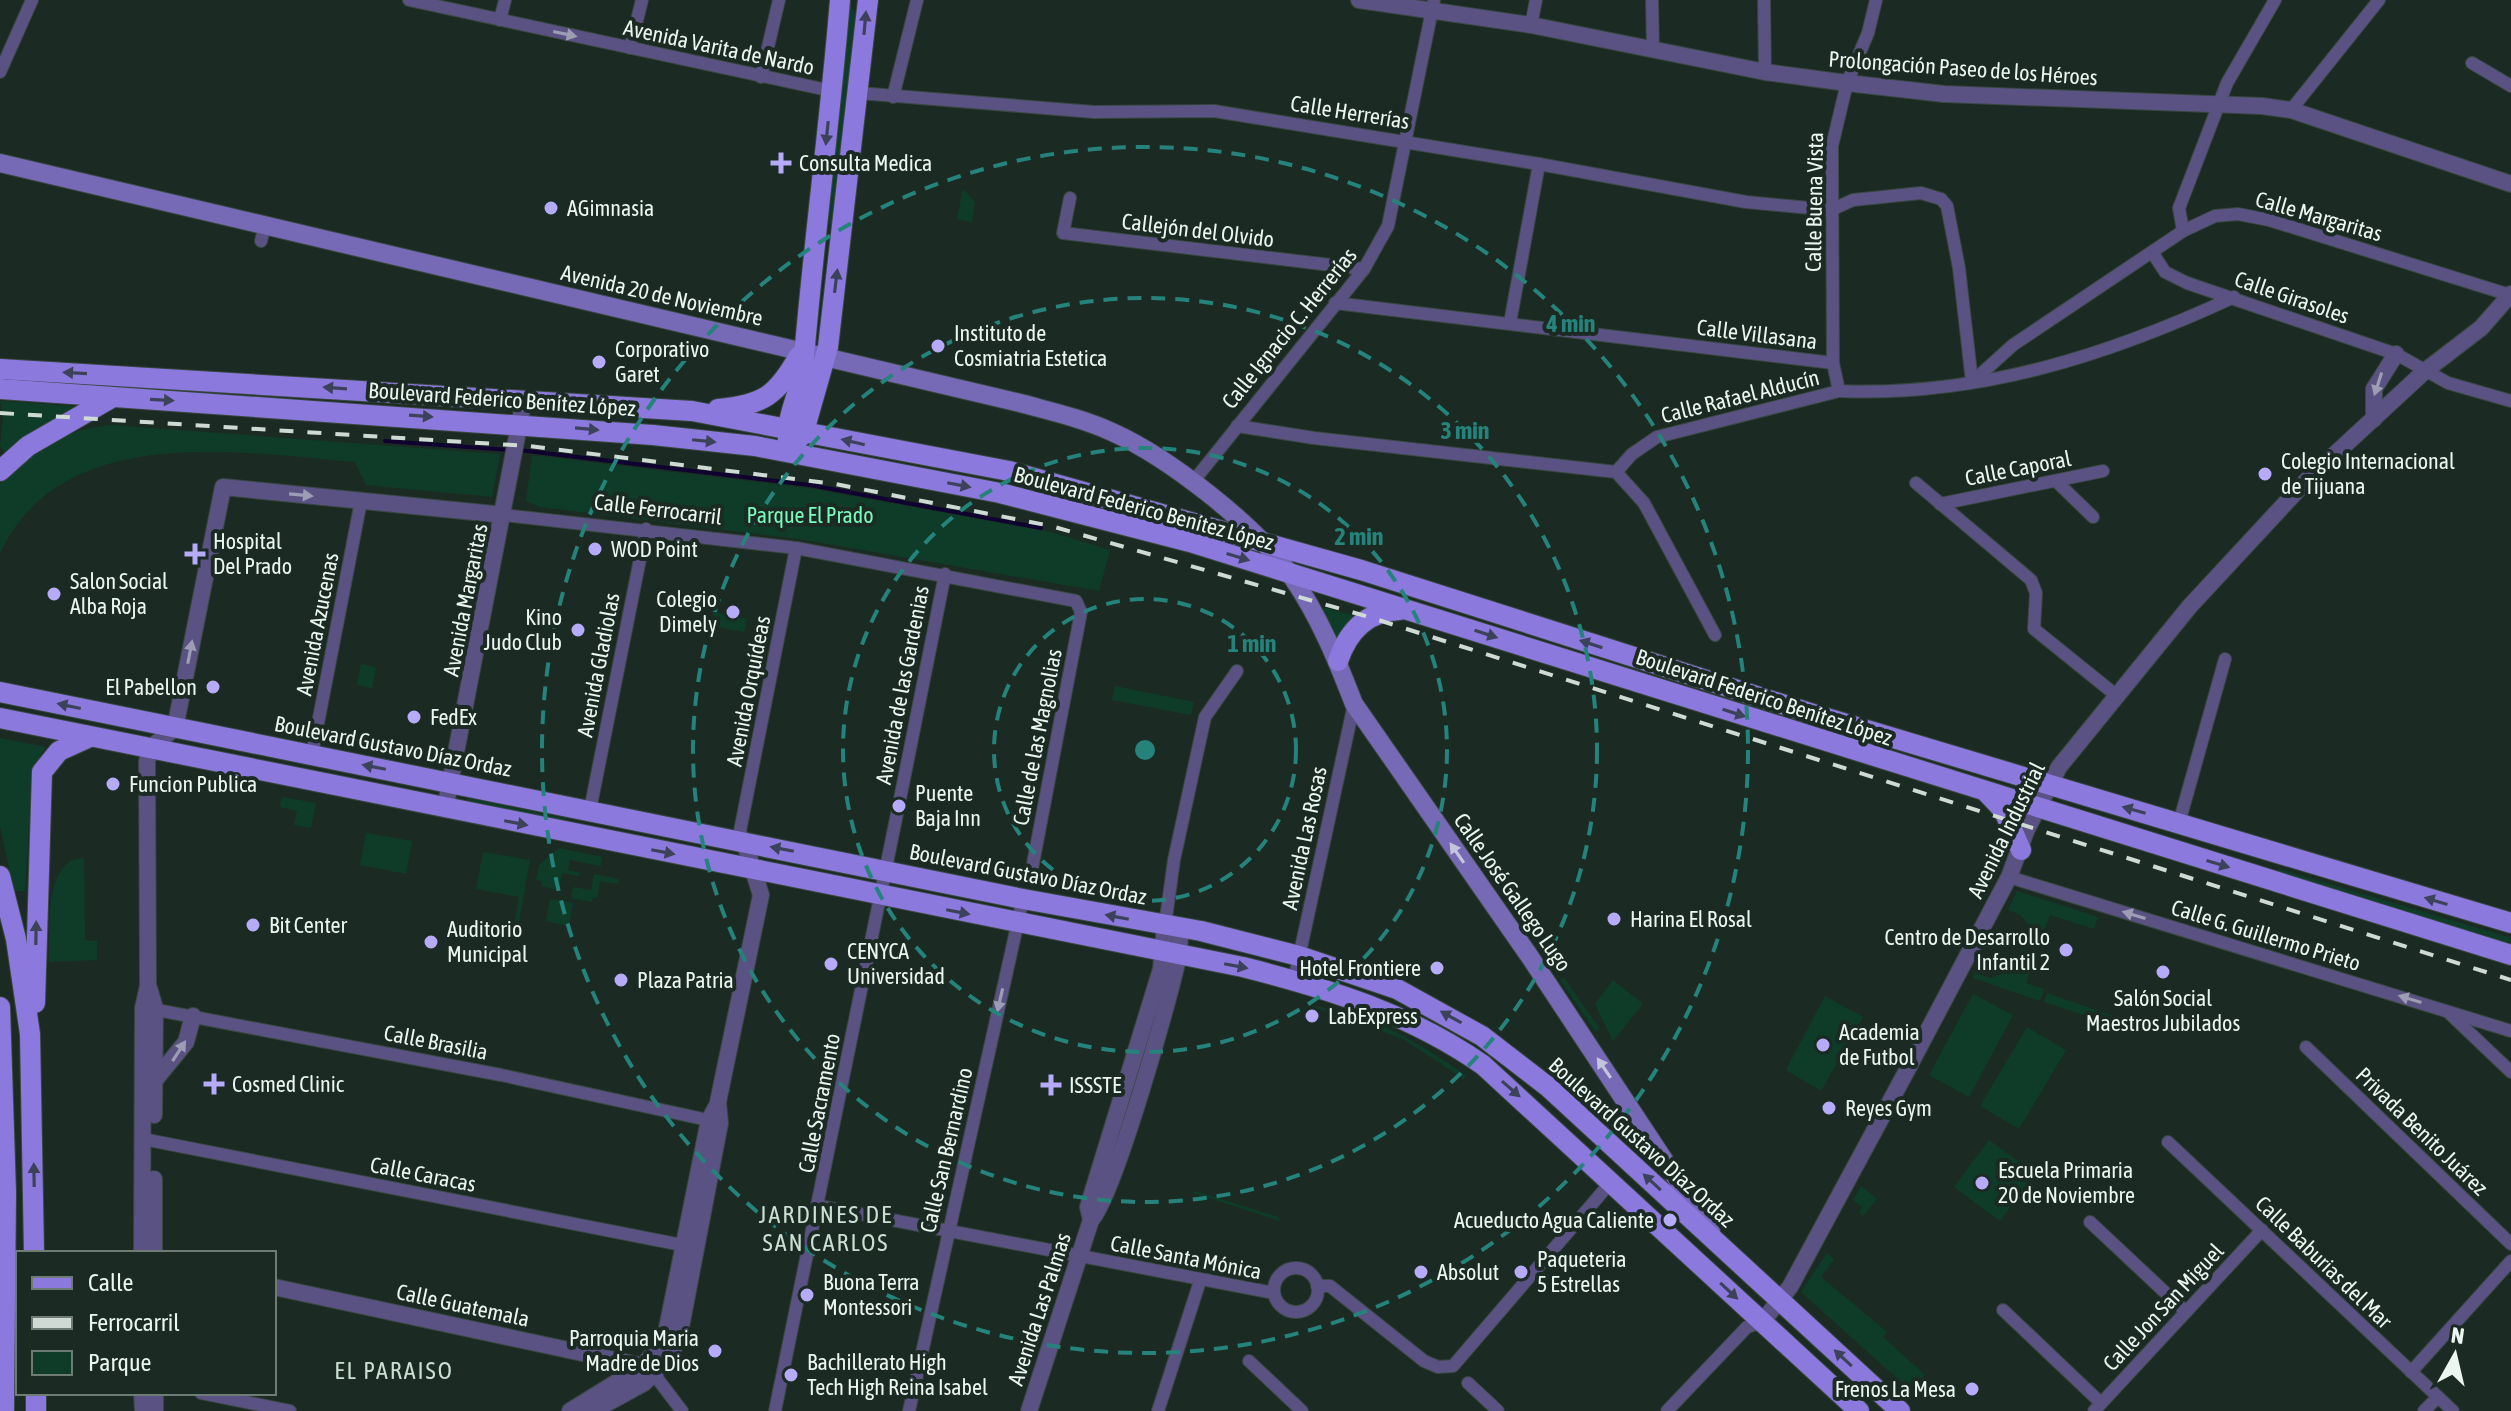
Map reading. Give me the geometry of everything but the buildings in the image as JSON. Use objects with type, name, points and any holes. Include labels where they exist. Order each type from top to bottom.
[{"type":"main road","points":[[808,457],[794,434],[840,0]]},
{"type":"main road","points":[[794,434],[825,358],[868,0]]},
{"type":"main road","name":"Avenida 20 de Noviembre","points":[[0,163],[263,233],[825,358],[1081,420],[1132,441],[1192,483],[1268,550]]},
{"type":"main road","points":[[692,411],[743,407],[772,395],[784,384],[801,353]]},
{"type":"main road","name":"Boulevard Federico Benítez López","points":[[0,369],[692,411],[794,434],[1009,471],[1268,550],[1361,570],[2047,785],[2511,923]]},
{"type":"main road","name":"Boulevard Federico Benítez López","points":[[0,389],[521,423],[755,446],[1000,493],[1098,516],[1290,573],[2036,809],[2511,955]]},
{"type":"main road","points":[[0,471],[28,446],[113,397]]},
{"type":"main road","points":[[755,446],[794,434]]},
{"type":"main road","name":"Calle José Gallego Lugo","points":[[1268,550],[1290,573],[1338,661],[1354,704],[1530,957],[1724,1250]]},
{"type":"main road","points":[[1338,661],[1343,646],[1369,617],[1378,612],[1409,610]]},
{"type":"main road","name":"Boulevard Gustavo Díaz Ordaz","points":[[0,692],[1023,899],[1172,926],[1299,956],[1397,989],[1497,1046],[1547,1086],[1900,1411]]},
{"type":"main road","points":[[1,718],[1171,954],[1294,980],[1364,1002],[1446,1040],[1515,1092],[1859,1411]]},
{"type":"main road","points":[[34,1251],[32,1067],[42,772],[47,761],[59,751],[90,737]]},
{"type":"main road","points":[[1987,793],[2004,811],[2021,850]]},
{"type":"main road","points":[[0,876],[4,909],[16,939],[32,1067]]},
{"type":"main road","points":[[4,909],[27,907],[37,899]]},
{"type":"main road","points":[[0,1007],[11,1263],[4,1411]]},
{"type":"main road","points":[[0,1087],[5,1114]]},
{"type":"street","points":[[0,72],[32,0]]},
{"type":"street","name":"Avenida Varita de Nardo","points":[[409,0],[832,91]]},
{"type":"street","points":[[500,20],[505,0]]},
{"type":"street","points":[[630,48],[642,0]]},
{"type":"street","points":[[761,77],[779,0]]},
{"type":"street","points":[[893,97],[917,0]]},
{"type":"street","name":"Prolongación Paseo de los Héroes","points":[[1359,0],[1433,6],[1765,72],[1847,83],[1944,94],[2291,110],[2511,184]]},
{"type":"street","points":[[1531,25],[1536,0]]},
{"type":"street","points":[[1652,0],[1653,49]]},
{"type":"street","points":[[1764,0],[1765,72]]},
{"type":"street","name":"Calle Buena Vista","points":[[1833,363],[1832,146],[1847,83],[1868,33],[1876,0]]},
{"type":"street","points":[[2183,231],[2179,208],[2219,105],[2275,0]]},
{"type":"street","points":[[2291,110],[2379,0]]},
{"type":"street","name":"Calle Ignacio C. Herrerías","points":[[1192,483],[1364,269],[1388,226],[1408,142],[1433,6]]},
{"type":"street","points":[[2472,63],[2511,86]]},
{"type":"street","name":"Calle Herrerías","points":[[859,93],[1094,112],[1214,111],[1539,164],[1746,202],[1831,210]]},
{"type":"street","points":[[1510,323],[1539,164]]},
{"type":"street","points":[[1831,210],[1853,200],[1921,193],[1941,199],[1947,206],[1959,268],[1972,382]]},
{"type":"street","name":"Callejón del Olvido","points":[[1070,198],[1063,233],[1364,269]]},
{"type":"street","name":"Calle Margaritas","points":[[1972,382],[2013,345],[2183,231],[2215,216],[2238,214],[2269,220],[2509,300]]},
{"type":"street","name":"Calle Girasoles","points":[[2152,252],[2165,272],[2396,354],[2448,383],[2511,401]]},
{"type":"street","points":[[1839,391],[1922,391],[2047,369],[2099,354],[2234,297]]},
{"type":"street","name":"Avenida Industrial","points":[[1762,1322],[1780,1301],[2009,877],[2047,785],[2190,606],[2307,480],[2425,371],[2463,343],[2509,300]]},
{"type":"street","name":"Calle Villasana","points":[[1335,303],[1833,363],[1839,391]]},
{"type":"street","points":[[2374,419],[2374,389],[2396,354]]},
{"type":"street","name":"Calle Rafael Alducín","points":[[1616,472],[1632,454],[1657,437],[1839,391]]},
{"type":"street","name":"Avenida Margaritas","points":[[445,809],[524,400]]},
{"type":"street","points":[[1237,426],[1314,438],[1616,472],[1644,503],[1715,635]]},
{"type":"street","name":"Calle Caporal","points":[[1940,504],[2103,471]]},
{"type":"street","points":[[2056,481],[2093,517]]},
{"type":"street","points":[[1916,483],[2031,580],[2036,593],[2034,629],[2117,696]]},
{"type":"street","name":"Calle Ferrocarril","points":[[175,728],[223,487],[646,529],[796,548],[1072,599],[1081,606]]},
{"type":"street","name":"Avenida Azucenas","points":[[312,754],[361,501]]},
{"type":"street","name":"Avenida Gladiolas","points":[[590,810],[646,529]]},
{"type":"street","name":"Avenida Orquídeas","points":[[744,841],[740,831],[796,548]]},
{"type":"street","name":"Avenida de las Gardenias","points":[[882,897],[945,574]]},
{"type":"street","name":"Calle de las Magnolias","points":[[1031,874],[1081,606]]},
{"type":"street","points":[[2179,823],[2225,659]]},
{"type":"street","points":[[1172,926],[1174,860],[1205,717],[1237,671]]},
{"type":"street","name":"Avenida Las Rosas","points":[[1294,980],[1354,704]]},
{"type":"street","points":[[154,1251],[148,1140],[155,1080],[148,986],[149,749],[175,728]]},
{"type":"street","points":[[593,1411],[650,1370],[665,1338],[689,1247],[761,895],[744,841]]},
{"type":"street","name":"Calle G. Guillermo Prieto","points":[[2009,877],[2511,1031]]},
{"type":"street","name":"Calle Sacramento","points":[[775,1411],[882,897]]},
{"type":"street","name":"Calle San Bernardino","points":[[909,1411],[1023,899]]},
{"type":"street","name":"Avenida Las Palmas","points":[[1029,1411],[1091,1220],[1088,1207],[1171,954],[1172,926]]},
{"type":"street","points":[[142,1251],[148,1140],[149,1008]]},
{"type":"street","name":"Calle Brasilia","points":[[149,1008],[714,1121]]},
{"type":"street","points":[[2446,1011],[2511,1072]]},
{"type":"street","points":[[155,1080],[186,1042],[193,1016]]},
{"type":"street","name":"Privada Benito Juárez","points":[[2306,1047],[2511,1244]]},
{"type":"street","name":"Calle Caracas","points":[[148,1140],[689,1247]]},
{"type":"street","name":"Calle Baburias del Mar","points":[[2168,1142],[2453,1411]]},
{"type":"street","points":[[1317,1286],[1330,1286],[1424,1361],[1438,1367],[1453,1366],[1611,1182]]},
{"type":"street","name":"Calle Santa Mónica","points":[[819,1206],[1274,1293]]},
{"type":"street","points":[[2090,1222],[2186,1312]]},
{"type":"street","name":"Calle Jon San Miguel","points":[[2098,1407],[2262,1230]]},
{"type":"street","points":[[2411,1372],[2511,1261]]},
{"type":"street","points":[[1293,1268],[1307,1272],[1317,1286],[1312,1304],[1300,1311],[1280,1306],[1274,1293],[1280,1274],[1293,1268]]},
{"type":"street","points":[[1158,1411],[1200,1281]]},
{"type":"street","name":"Calle Guatemala","points":[[276,1287],[650,1370]]},
{"type":"street","points":[[2003,1310],[2098,1407]]},
{"type":"street","points":[[1667,1411],[1747,1327],[1762,1322]]},
{"type":"street","points":[[1249,1361],[1302,1411]]},
{"type":"street","points":[[570,1411],[650,1370]]},
{"type":"street","points":[[650,1370],[682,1411]]},
{"type":"street","points":[[1468,1383],[1498,1411]]},
{"type":"street","points":[[211,1395],[290,1411]]},
{"type":"street","points":[[2424,1411],[2438,1397]]},
{"type":"green space","points":[[849,0],[856,18],[832,244],[828,204]]},
{"type":"green space","points":[[963,189],[975,202],[972,222],[957,219]]},
{"type":"green space","points":[[0,401],[85,407],[31,432],[5,452],[0,446],[3,418]]},
{"type":"green space","points":[[111,425],[500,454],[492,497],[366,485],[355,462],[207,452],[156,455],[108,464],[65,482],[28,511],[0,553],[0,481],[51,442],[79,431]]},
{"type":"green space","name":"Parque El Prado","points":[[532,455],[808,488],[1051,532],[1110,550],[1099,591],[799,539],[540,507],[526,501]]},
{"type":"green space","points":[[1322,607],[1363,618],[1337,644]]},
{"type":"green space","points":[[714,612],[747,619],[744,632],[711,626]]},
{"type":"green space","points":[[361,664],[376,667],[372,688],[357,685]]},
{"type":"green space","points":[[1115,686],[1194,702],[1191,715],[1112,700]]},
{"type":"green space","points":[[0,738],[46,747],[32,769],[25,891],[14,891],[0,826]]},
{"type":"green space","points":[[282,797],[316,803],[311,828],[294,825],[297,811],[280,807]]},
{"type":"green space","points":[[467,798],[569,819],[538,819],[466,804]]},
{"type":"green space","points":[[366,833],[412,841],[406,874],[360,865]]},
{"type":"green space","points":[[559,848],[602,857],[601,866],[570,860],[568,870],[580,873],[579,876],[562,873],[559,890],[541,886],[542,881],[536,880],[539,865]]},
{"type":"green space","points":[[483,852],[530,860],[517,933],[513,933],[519,897],[476,889]]},
{"type":"green space","points":[[84,858],[85,940],[97,941],[97,960],[49,962],[50,916],[55,883],[61,870],[71,861]]},
{"type":"green space","points":[[2279,869],[2511,938],[2511,947],[2277,872]]},
{"type":"green space","points":[[594,874],[619,879],[618,884],[600,881],[597,898],[593,897],[592,902],[571,898],[573,887],[591,890]]},
{"type":"green space","points":[[2017,891],[2098,917],[2094,929],[2050,915],[2038,948],[2024,943],[2031,927],[2019,914],[2008,910]]},
{"type":"green space","points":[[550,899],[573,903],[569,926],[546,921]]},
{"type":"green space","points":[[2021,949],[2036,954],[2026,983],[2044,989],[2040,1001],[1973,978],[1975,973],[1991,978],[2011,970]]},
{"type":"green space","points":[[1564,978],[1600,1029],[1596,1032],[1560,980]]},
{"type":"green space","points":[[1613,980],[1643,1004],[1613,1041],[1595,1004]]},
{"type":"green space","points":[[2047,993],[2122,1019],[2120,1027],[2044,1002]]},
{"type":"green space","points":[[1973,994],[2013,1015],[1969,1097],[1929,1075]]},
{"type":"green space","points":[[1825,996],[1863,1017],[1821,1091],[1786,1070]]},
{"type":"green space","points":[[1311,1006],[1351,1013],[1392,1030],[1466,1076],[1464,1079],[1403,1039]]},
{"type":"green space","points":[[2027,1027],[2066,1050],[2019,1129],[1980,1106]]},
{"type":"green space","points":[[1989,1140],[2035,1173],[2000,1221],[1954,1187]]},
{"type":"green space","points":[[1861,1186],[1877,1199],[1863,1216],[1859,1213],[1862,1207],[1853,1200]]},
{"type":"green space","points":[[1194,1193],[1278,1217],[1280,1221]]},
{"type":"green space","points":[[1827,1253],[1834,1259],[1821,1277],[1887,1332],[1883,1337],[1925,1375],[1910,1390],[1801,1292]]},
{"type":"waterway","points":[[385,441],[511,450]]},
{"type":"waterway","points":[[519,450],[810,485],[1041,528]]},
{"type":"railway","points":[[0,413],[529,446],[835,484],[1051,526],[1369,617],[2511,980]]},
{"type":"place","name":"Consulta Medica","points":[[781,163]]},
{"type":"place","name":"AGimnasia","points":[[551,208]]},
{"type":"place","name":"Instituto de Cosmiatria Estetica","points":[[938,346]]},
{"type":"place","name":"Corporativo Garet","points":[[599,362]]},
{"type":"place","name":"Colegio Internacional de Tijuana","points":[[2265,474]]},
{"type":"place","name":"WOD Point","points":[[595,549]]},
{"type":"place","name":"Hospital Del Prado","points":[[195,554]]},
{"type":"place","name":"Salon Social Alba Roja","points":[[54,594]]},
{"type":"place","name":"Colegio Dimely","points":[[733,612]]},
{"type":"place","name":"Kino Judo Club","points":[[578,630]]},
{"type":"place","name":"El Pabellon","points":[[213,687]]},
{"type":"place","name":"FedEx","points":[[414,717]]},
{"type":"place","name":"Funcion Publica","points":[[113,784]]},
{"type":"place","name":"Puente Baja Inn","points":[[899,806]]},
{"type":"place","name":"Harina El Rosal","points":[[1614,919]]},
{"type":"place","name":"Bit Center","points":[[253,925]]},
{"type":"place","name":"Auditorio Municipal","points":[[431,942]]},
{"type":"place","name":"Centro de Desarrollo Infantil 2","points":[[2066,950]]},
{"type":"place","name":"CENYCA Universidad","points":[[831,964]]},
{"type":"place","name":"Hotel Frontiere","points":[[1437,968]]},
{"type":"place","name":"Salón Social Maestros Jubilados","points":[[2163,972]]},
{"type":"place","name":"Plaza Patria","points":[[621,980]]},
{"type":"place","name":"LabExpress","points":[[1312,1016]]},
{"type":"place","name":"Academia de Futbol","points":[[1823,1045]]},
{"type":"place","name":"Cosmed Clinic","points":[[214,1084]]},
{"type":"place","name":"ISSSTE","points":[[1051,1085]]},
{"type":"place","name":"Reyes Gym","points":[[1829,1108]]},
{"type":"place","name":"Escuela Primaria 20 de Noviembre","points":[[1982,1183]]},
{"type":"place","name":"Acueducto Agua Caliente","points":[[1670,1220]]},
{"type":"place","name":"Absolut","points":[[1421,1272]]},
{"type":"place","name":"Paqueteria 5 Estrellas","points":[[1521,1272]]},
{"type":"place","name":"Buona Terra Montessori","points":[[807,1295]]},
{"type":"place","name":"Parroquia Maria Madre de Dios","points":[[715,1351]]},
{"type":"place","name":"Bachillerato High Tech High Reina Isabel","points":[[791,1375]]},
{"type":"place","name":"Frenos La Mesa","points":[[1972,1389]]},
{"type":"district","name":"JARDINES DE SAN CARLOS","points":[[826,1229]]},
{"type":"district","name":"EL PARAISO","points":[[394,1371]]}]
